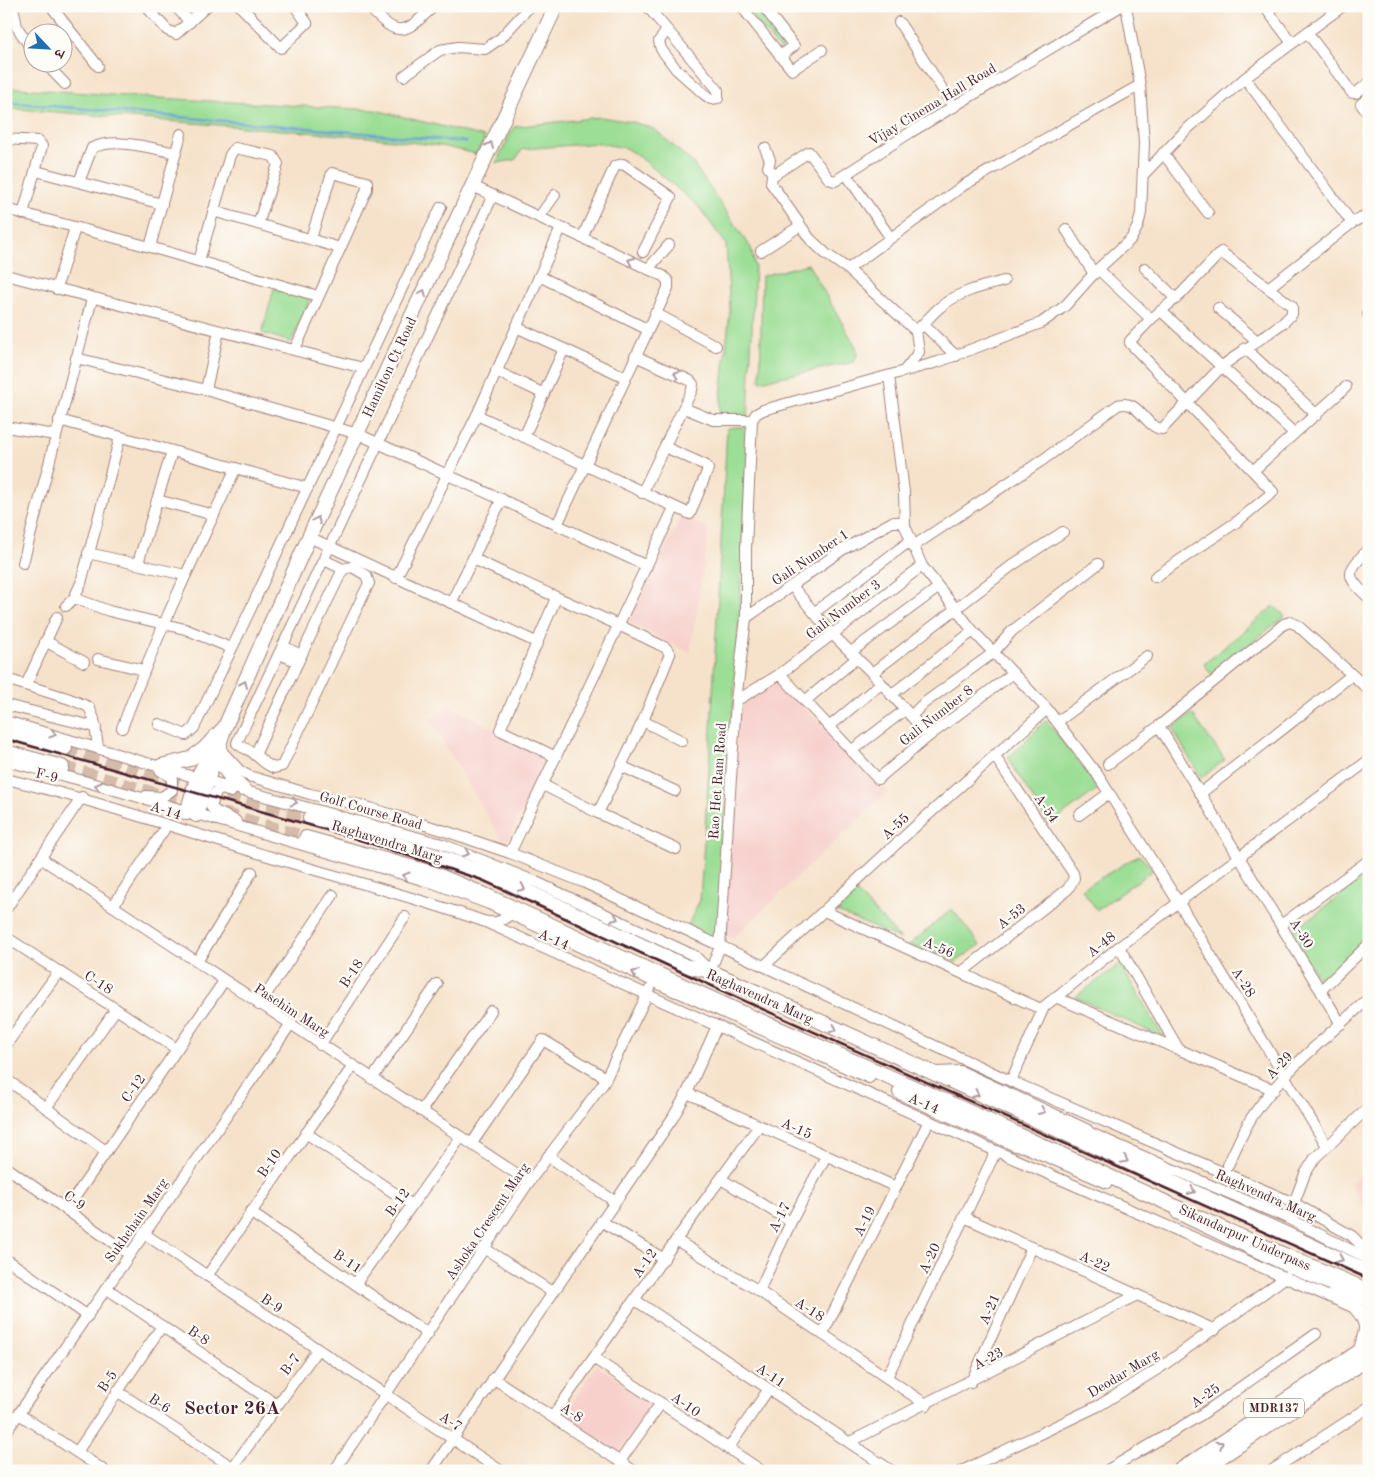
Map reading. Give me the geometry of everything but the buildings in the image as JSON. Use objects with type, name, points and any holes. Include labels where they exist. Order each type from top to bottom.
[{"type":"main road","name":"Hamilton Ct Road","points":[[191,814],[202,779],[309,538],[556,6]]},
{"type":"main road","points":[[224,729],[220,749],[227,775],[243,789]]},
{"type":"main road","points":[[155,764],[190,759],[204,749],[224,729]]},
{"type":"main road","points":[[6,732],[65,748]]},
{"type":"main road","points":[[6,752],[62,767]]},
{"type":"main road","name":"Raghavendra Marg","points":[[310,818],[440,857],[508,882],[685,966],[710,971],[1148,1171]]},
{"type":"main road","name":"Raghavendra Marg","points":[[306,838],[432,873],[485,894],[846,1059],[1122,1180]]},
{"type":"main road","points":[[846,1059],[868,1078],[1016,1144],[1050,1148]]},
{"type":"main road","points":[[932,1074],[960,1073],[1006,1083],[1086,1131],[1095,1146]]},
{"type":"main road","name":"Sikandarpur Underpass","points":[[1148,1171],[1369,1272]]},
{"type":"main road","name":"Sikandarpur Underpass","points":[[1122,1180],[1228,1231],[1369,1291]]},
{"type":"main road","points":[[1335,1288],[1361,1314],[1366,1328],[1366,1352]]},
{"type":"main road","name":"MDR137","points":[[1179,1471],[1366,1352]]},
{"type":"main road","name":"MDR137","points":[[1200,1471],[1366,1352]]},
{"type":"street","points":[[13,6],[18,27],[22,34]]},
{"type":"street","points":[[51,6],[98,66]]},
{"type":"street","points":[[146,6],[167,30],[176,34],[207,6]]},
{"type":"street","points":[[175,6],[190,22]]},
{"type":"street","points":[[240,6],[281,48],[307,22],[295,6]]},
{"type":"street","points":[[368,6],[391,28],[401,30],[411,27],[434,6]]},
{"type":"street","points":[[404,76],[440,50],[458,48],[485,49],[501,38],[530,6]]},
{"type":"street","points":[[647,6],[718,90],[718,98],[712,98],[704,94],[667,57],[660,41],[667,30]]},
{"type":"street","points":[[741,6],[792,70],[822,50]]},
{"type":"street","points":[[763,6],[794,46],[780,56]]},
{"type":"street","name":"Vijay Cinema Hall Road","points":[[846,174],[1121,6]]},
{"type":"street","points":[[684,408],[713,420],[752,420],[756,414],[763,410],[956,356],[1017,333],[1054,316],[1096,271],[1131,239],[1138,226],[1144,143],[1140,85],[1126,6]]},
{"type":"street","points":[[1264,6],[1292,43]]},
{"type":"street","points":[[1142,175],[1163,153],[1245,78],[1343,6]]},
{"type":"street","points":[[899,22],[954,107]]},
{"type":"street","points":[[1307,32],[1352,93],[1356,93],[1369,84]]},
{"type":"street","points":[[54,72],[65,84]]},
{"type":"street","points":[[1245,78],[1352,223]]},
{"type":"street","points":[[848,269],[890,237],[972,180],[1140,85]]},
{"type":"street","points":[[1369,97],[1361,104],[1369,115]]},
{"type":"street","points":[[150,247],[181,134]]},
{"type":"street","points":[[6,139],[41,143],[42,146],[23,214]]},
{"type":"street","points":[[79,182],[92,148],[100,144],[143,147],[176,153]]},
{"type":"street","points":[[199,262],[232,151],[240,148],[273,156],[278,164],[277,172],[258,224]]},
{"type":"street","points":[[766,148],[770,160],[768,167],[772,177],[800,226],[826,254],[848,269],[956,356]]},
{"type":"street","points":[[772,177],[806,152],[811,154],[832,181],[846,174],[890,237]]},
{"type":"street","points":[[1163,153],[1208,213]]},
{"type":"street","points":[[582,238],[615,166],[623,164],[672,197],[644,252]]},
{"type":"street","points":[[36,171],[162,204]]},
{"type":"street","points":[[295,349],[367,189],[367,182],[365,180],[332,173],[311,238]]},
{"type":"street","points":[[473,186],[648,269],[668,281],[668,288],[647,329],[557,525]]},
{"type":"street","points":[[324,560],[343,569],[352,567],[366,574],[369,583],[282,766],[274,768],[258,760],[256,755],[237,743],[330,547],[380,443],[493,195]]},
{"type":"street","points":[[539,218],[555,195]]},
{"type":"street","points":[[159,724],[186,735],[190,733],[337,428],[363,368],[442,207]]},
{"type":"street","points":[[6,210],[150,247],[318,296]]},
{"type":"street","points":[[213,211],[340,248]]},
{"type":"street","points":[[1268,288],[1352,223],[1369,213]]},
{"type":"street","points":[[761,251],[800,226]]},
{"type":"street","points":[[56,289],[75,228]]},
{"type":"street","points":[[396,578],[477,415],[561,228]]},
{"type":"street","points":[[1066,229],[1096,271],[1151,319]]},
{"type":"street","points":[[648,269],[669,245]]},
{"type":"street","points":[[815,612],[911,544],[1044,459],[1118,405],[1125,402],[1133,405],[1156,427],[1162,429],[1188,401],[1222,366],[1256,340],[1284,322],[1294,310],[1221,252],[1176,300],[1151,319],[1130,339],[1130,343],[1188,401],[1254,470],[1272,490],[1272,494],[1238,521],[1155,577]]},
{"type":"street","points":[[1146,268],[1176,300]]},
{"type":"street","points":[[6,275],[92,299],[295,349],[363,368]]},
{"type":"street","points":[[539,276],[647,329]]},
{"type":"street","points":[[903,372],[919,352],[920,328],[938,309],[953,297],[968,290],[1004,280]]},
{"type":"street","points":[[24,563],[55,434],[92,299]]},
{"type":"street","points":[[1218,308],[1256,340]]},
{"type":"street","points":[[1161,311],[1294,432]]},
{"type":"street","points":[[655,313],[716,346]]},
{"type":"street","points":[[516,328],[625,377]]},
{"type":"street","points":[[206,390],[219,331]]},
{"type":"street","points":[[1245,348],[1317,415]]},
{"type":"street","points":[[524,437],[564,349]]},
{"type":"street","points":[[635,356],[689,380],[693,384],[684,408],[642,493]]},
{"type":"street","points":[[76,358],[206,390],[358,434],[647,566]]},
{"type":"street","points":[[496,371],[544,394]]},
{"type":"street","name":"A-28","points":[[889,376],[904,492],[905,526],[911,544],[922,566],[973,631],[1047,709],[1097,774],[1286,1076],[1327,1146]]},
{"type":"street","points":[[1254,470],[1346,387]]},
{"type":"street","points":[[477,415],[686,514],[692,512],[708,470],[705,465],[665,447]]},
{"type":"street","points":[[59,420],[308,488]]},
{"type":"street","name":"Rao Het Ram Road","points":[[710,971],[720,947],[736,701],[746,618],[746,548],[752,420]]},
{"type":"street","points":[[6,427],[55,434]]},
{"type":"street","points":[[66,606],[74,598],[81,583],[120,437]]},
{"type":"street","points":[[138,563],[172,451]]},
{"type":"street","points":[[122,728],[144,670],[185,575],[236,468]]},
{"type":"street","points":[[451,603],[502,499]]},
{"type":"street","points":[[157,500],[214,515]]},
{"type":"street","points":[[510,852],[617,624],[674,508]]},
{"type":"street","name":"Gali Number 1","points":[[746,618],[842,550],[892,522],[896,521],[905,526]]},
{"type":"street","points":[[872,673],[1014,564],[1062,532]]},
{"type":"street","points":[[309,538],[538,643]]},
{"type":"street","points":[[1369,548],[1353,566],[1350,574],[1352,582],[1369,598]]},
{"type":"street","points":[[88,553],[185,575]]},
{"type":"street","points":[[474,558],[556,598],[617,624],[666,648],[670,654],[643,721],[598,813]]},
{"type":"street","points":[[780,674],[852,751],[923,704],[993,653],[1012,631],[1098,564]]},
{"type":"street","name":"Gali Number 3","points":[[736,701],[780,674],[831,633],[922,566]]},
{"type":"street","points":[[256,755],[343,569]]},
{"type":"street","points":[[792,586],[831,633],[872,673],[929,736]]},
{"type":"street","points":[[805,701],[854,655],[938,588]]},
{"type":"street","points":[[74,598],[109,611],[164,623],[197,633],[232,648]]},
{"type":"street","points":[[556,598],[500,730],[556,757]]},
{"type":"street","points":[[26,685],[57,617]]},
{"type":"street","points":[[1108,764],[1159,726],[1284,624],[1290,622],[1297,625],[1369,690]]},
{"type":"street","points":[[892,695],[973,631]]},
{"type":"street","points":[[45,641],[84,662]]},
{"type":"street","points":[[281,650],[300,659]]},
{"type":"street","points":[[1057,722],[1147,656]]},
{"type":"street","points":[[98,659],[144,670]]},
{"type":"street","name":"Gali Number 8","points":[[852,751],[878,779],[929,736],[1012,674]]},
{"type":"street","points":[[1201,793],[1352,675]]},
{"type":"street","points":[[6,679],[83,704],[92,712],[98,746]]},
{"type":"street","points":[[829,727],[880,683]]},
{"type":"street","points":[[6,705],[96,727]]},
{"type":"street","name":"A-55","points":[[764,966],[994,755],[1047,709]]},
{"type":"street","name":"Golf Course Road","points":[[6,721],[98,746],[202,779],[442,844],[536,882],[694,956],[710,971]]},
{"type":"street","points":[[643,721],[682,741]]},
{"type":"street","name":"A-30","points":[[1159,726],[1341,1024]]},
{"type":"street","points":[[220,749],[240,771],[249,776],[360,805],[510,852],[583,882],[764,966],[1006,1083],[1294,1202],[1352,1236],[1369,1253]]},
{"type":"street","name":"A-54","points":[[994,755],[1046,831],[1074,878]]},
{"type":"street","points":[[1239,857],[1369,760]]},
{"type":"street","points":[[6,761],[127,794],[436,884],[510,914],[654,982],[868,1078]]},
{"type":"street","points":[[139,798],[162,797],[173,787],[174,780],[170,775],[154,767],[155,764]]},
{"type":"street","points":[[622,766],[675,791]]},
{"type":"street","points":[[44,771],[60,792]]},
{"type":"street","name":"F-9","points":[[6,779],[82,797]]},
{"type":"street","points":[[543,785],[676,849]]},
{"type":"street","points":[[250,831],[245,825],[215,811],[211,807],[212,802],[220,790],[248,796],[262,794]]},
{"type":"street","points":[[1079,815],[1109,793]]},
{"type":"street","points":[[94,801],[127,794]]},
{"type":"street","points":[[6,909],[42,859],[82,797]]},
{"type":"street","name":"A-14","points":[[82,797],[271,857],[419,899],[483,921],[580,966],[648,993],[717,1026],[996,1151],[1213,1239],[1286,1277],[1356,1308]]},
{"type":"street","points":[[355,819],[360,805]]},
{"type":"street","points":[[112,906],[164,830]]},
{"type":"street","name":"A-48","points":[[1041,1008],[1239,857]]},
{"type":"street","name":"Paschim Marg","points":[[42,859],[224,982],[529,1182]]},
{"type":"street","points":[[1281,925],[1369,860]]},
{"type":"street","points":[[197,962],[252,872]]},
{"type":"street","name":"A-53","points":[[962,972],[1068,889],[1074,878]]},
{"type":"street","points":[[259,1005],[333,895]]},
{"type":"street","name":"A-56","points":[[824,911],[1041,1008]]},
{"type":"street","points":[[483,921],[501,922],[510,914]]},
{"type":"street","name":"B-18","points":[[320,1045],[405,917]]},
{"type":"street","name":"C-18","points":[[6,937],[177,1049]]},
{"type":"street","points":[[1321,990],[1369,944]]},
{"type":"street","points":[[1119,947],[1178,1048]]},
{"type":"street","points":[[6,1045],[59,972]]},
{"type":"street","name":"C-12","points":[[66,1210],[224,982]]},
{"type":"street","name":"Ashoka Crescent Marg","points":[[334,1471],[529,1182],[606,1078],[654,982]]},
{"type":"street","points":[[372,1079],[437,984]]},
{"type":"street","points":[[676,992],[698,992]]},
{"type":"street","points":[[1055,997],[1274,1090]]},
{"type":"street","name":"A-29","points":[[1228,1164],[1250,1121],[1274,1090],[1286,1076],[1369,998]]},
{"type":"street","points":[[1006,1083],[1041,1008]]},
{"type":"street","points":[[46,1108],[116,1010]]},
{"type":"street","points":[[421,1111],[491,1011]]},
{"type":"street","name":"Sukhchain Marg","points":[[6,1432],[88,1316],[143,1233],[290,1025]]},
{"type":"street","points":[[431,1471],[614,1201],[654,1146],[687,1093],[717,1026]]},
{"type":"street","points":[[472,1143],[543,1040],[606,1078]]},
{"type":"street","name":"B-10","points":[[207,1276],[353,1066]]},
{"type":"street","points":[[6,1079],[106,1151]]},
{"type":"street","name":"A-15","points":[[687,1093],[896,1187]]},
{"type":"street","points":[[1294,1202],[1305,1174],[1314,1158],[1369,1107]]},
{"type":"street","name":"A-19","points":[[823,1333],[929,1120]]},
{"type":"street","name":"A-12","points":[[553,1416],[595,1359],[676,1240],[759,1126]]},
{"type":"street","points":[[1086,1131],[1175,1170]]},
{"type":"street","points":[[306,1133],[412,1205]]},
{"type":"street","name":"B-12","points":[[356,1283],[461,1137]]},
{"type":"street","points":[[1016,1144],[1152,1202]]},
{"type":"street","name":"A-20","points":[[887,1377],[996,1151]]},
{"type":"street","points":[[548,1156],[614,1201]]},
{"type":"street","name":"A-17","points":[[759,1291],[791,1222],[826,1156]]},
{"type":"street","name":"C-9","points":[[6,1167],[129,1254]]},
{"type":"street","name":"Raghvendra Marg","points":[[1148,1171],[1175,1170],[1287,1218],[1369,1260]]},
{"type":"street","points":[[721,1179],[791,1222]]},
{"type":"street","points":[[1122,1180],[1152,1202],[1213,1239],[1369,1302]]},
{"type":"street","name":"B-11","points":[[250,1212],[428,1334]]},
{"type":"street","name":"A-22","points":[[964,1217],[1215,1330]]},
{"type":"street","points":[[601,1221],[664,1259]]},
{"type":"street","name":"B-9","points":[[143,1233],[386,1396]]},
{"type":"street","name":"A-18","points":[[676,1240],[823,1333],[927,1405]]},
{"type":"street","name":"A-21","points":[[971,1382],[1032,1247]]},
{"type":"street","points":[[484,1248],[552,1292]]},
{"type":"street","points":[[6,1259],[88,1316]]},
{"type":"street","name":"Deodar Marg","points":[[962,1471],[1100,1405],[1161,1368],[1286,1277]]},
{"type":"street","name":"B-8","points":[[106,1288],[277,1405]]},
{"type":"street","name":"A-23","points":[[850,1442],[927,1405],[1137,1296]]},
{"type":"street","name":"A-11","points":[[635,1300],[892,1471]]},
{"type":"street","name":"B-5","points":[[77,1452],[162,1326]]},
{"type":"street","name":"A-25","points":[[1106,1471],[1201,1415],[1316,1334]]},
{"type":"street","name":"B-7","points":[[235,1469],[277,1405],[317,1350]]},
{"type":"street","name":"A-10","points":[[595,1359],[762,1471]]},
{"type":"street","name":"A-8","points":[[493,1378],[634,1471]]},
{"type":"street","points":[[728,1449],[768,1390]]},
{"type":"street","name":"B-6","points":[[117,1391],[235,1469]]},
{"type":"street","name":"A-7","points":[[386,1396],[501,1471]]},
{"type":"street","points":[[620,1461],[661,1403]]},
{"type":"street","points":[[1271,1471],[1369,1407]]},
{"type":"street","points":[[19,1414],[105,1471]]},
{"type":"shaded area","points":[[682,516],[709,529],[690,653],[628,622]]},
{"type":"shaded area","points":[[778,681],[887,792],[732,939],[723,932],[739,703]]},
{"type":"shaded area","points":[[448,705],[548,758],[505,845],[430,720]]},
{"type":"shaded area","points":[[1369,1167],[1369,1220],[1351,1183]]},
{"type":"shaded area","points":[[597,1365],[653,1403],[618,1454],[563,1417]]},
{"type":"green space","points":[[744,6],[759,6],[788,44],[780,50]]},
{"type":"green space","points":[[6,87],[140,97],[375,110],[485,137],[477,154],[441,146],[368,137],[6,108]]},
{"type":"green space","points":[[600,117],[633,122],[654,129],[692,162],[751,248],[755,266],[748,415],[719,417],[730,310],[726,244],[698,206],[640,157],[625,148],[599,143],[523,149],[515,160],[496,163],[514,127]]},
{"type":"green space","points":[[808,264],[856,347],[857,355],[854,362],[760,381],[762,276]]},
{"type":"green space","points":[[274,288],[310,298],[291,342],[262,333]]},
{"type":"green space","points":[[749,426],[740,603],[718,942],[688,925],[700,900],[727,428]]},
{"type":"green space","points":[[1274,606],[1285,616],[1212,675],[1204,664]]},
{"type":"green space","points":[[1192,714],[1225,760],[1201,778],[1172,728]]},
{"type":"green space","points":[[1046,720],[1099,788],[1049,825],[1008,758]]},
{"type":"green space","points":[[1139,855],[1153,870],[1097,910],[1082,889]]},
{"type":"green space","points":[[1369,874],[1369,937],[1321,983],[1291,933]]},
{"type":"green space","points":[[856,892],[901,939],[835,911]]},
{"type":"green space","points":[[952,909],[980,945],[956,962],[909,945]]},
{"type":"green space","points":[[1120,964],[1164,1038],[1075,997]]},
{"type":"waterway","points":[[6,102],[466,142]]},
{"type":"tunnel","points":[[65,748],[310,818]]},
{"type":"tunnel","points":[[62,767],[306,838]]},
{"type":"railway","points":[[6,739],[348,836],[482,880],[749,1003],[1369,1279]]},
{"type":"district","name":"Sector 26A","points":[[232,1407]]}]
